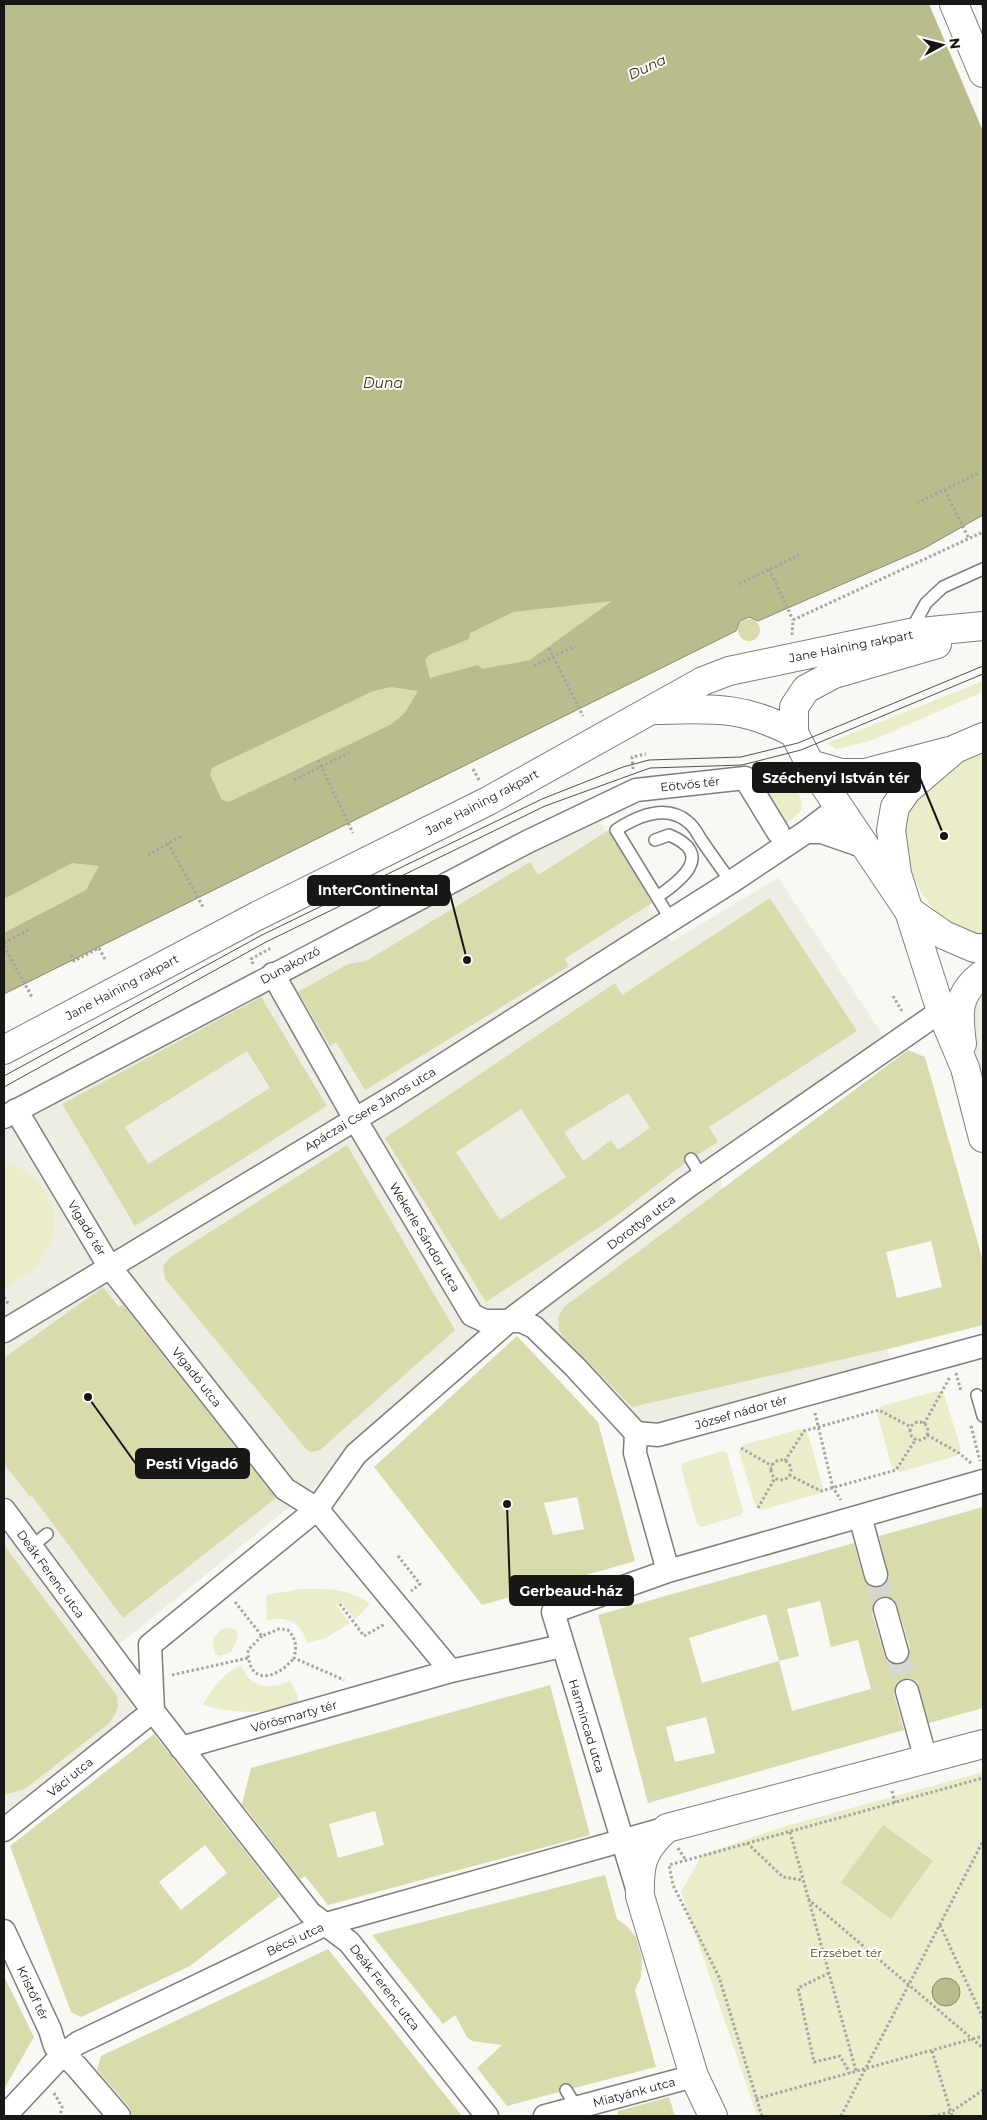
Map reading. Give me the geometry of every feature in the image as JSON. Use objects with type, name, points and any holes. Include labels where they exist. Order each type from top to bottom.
[{"type":"street","points":[[954,4],[983,73]]},
{"type":"street","points":[[983,627],[834,674],[806,689],[794,708],[794,732],[810,764],[908,910],[944,935],[974,948],[983,948]]},
{"type":"street","name":"Jane Haining rakpart","points":[[4,1050],[255,917],[488,801],[703,681],[730,671],[910,633],[983,627]]},
{"type":"street","points":[[648,710],[721,709],[743,712],[765,718],[794,732]]},
{"type":"street","points":[[810,764],[849,774],[865,773],[955,749],[983,737]]},
{"type":"street","points":[[955,749],[907,790],[895,807],[891,830],[897,874],[908,910],[941,1011],[965,1068]]},
{"type":"street","points":[[670,920],[806,832],[892,766]]},
{"type":"street","name":"Eötvös tér","points":[[578,818],[636,790],[745,778],[778,832]]},
{"type":"street","name":"Dunakorzó","points":[[10,1113],[277,982],[527,842],[578,818]]},
{"type":"street","points":[[806,832],[822,832],[865,846]]},
{"type":"street","name":"Apáczai Csere János utca","points":[[109,1266],[355,1119],[670,920]]},
{"type":"street","points":[[983,974],[970,984],[963,995],[959,1021],[965,1068],[983,1138]]},
{"type":"street","name":"Wekerle Sándor utca","points":[[277,982],[355,1119],[472,1315],[485,1321],[521,1321],[534,1327],[575,1367],[636,1433]]},
{"type":"street","name":"Dorottya utca","points":[[317,1510],[356,1454],[510,1320],[694,1174],[941,1011]]},
{"type":"street","name":"Vigadó tér","points":[[4,1330],[109,1266],[10,1113]]},
{"type":"street","name":"Vigadó utca","points":[[109,1266],[285,1489],[317,1510]]},
{"type":"street","name":"József nádor tér","points":[[636,1433],[658,1435],[983,1346]]},
{"type":"street","points":[[636,1433],[635,1454],[668,1571],[860,1516],[980,1474]]},
{"type":"street","name":"Deák Ferenc utca","points":[[4,1510],[39,1540],[145,1717]]},
{"type":"street","points":[[181,1748],[145,1717],[152,1679],[150,1645],[317,1510],[451,1672]]},
{"type":"street","points":[[860,1516],[876,1575]]},
{"type":"street","name":"Harmincad utca","points":[[623,1840],[553,1612],[668,1571]]},
{"type":"street","points":[[885,1609],[897,1652]]},
{"type":"street","name":"Vörösmarty tér","points":[[181,1748],[451,1672],[562,1646]]},
{"type":"street","points":[[907,1691],[926,1760]]},
{"type":"street","name":"Váci utca","points":[[4,1830],[145,1717]]},
{"type":"street","points":[[713,2116],[694,2076],[623,1840],[983,1744]]},
{"type":"street","name":"Deák Ferenc utca","points":[[181,1748],[310,1913],[349,1942],[487,2116]]},
{"type":"street","points":[[640,1896],[640,1871],[643,1859],[653,1840],[667,1828]]},
{"type":"street","name":"Bécsi utca","points":[[6,2116],[64,2054],[78,2043],[326,1924],[623,1840]]},
{"type":"street","name":"Kristóf tér","points":[[4,1931],[50,2030],[55,2046],[119,2116]]},
{"type":"street","name":"Miatyánk utca","points":[[548,2116],[572,2099],[694,2076]]},
{"type":"lane","points":[[910,633],[926,603],[943,588],[983,569]]},
{"type":"lane","points":[[670,920],[616,830],[642,815],[673,814],[689,822],[731,882]]},
{"type":"lane","points":[[655,840],[669,835],[679,839],[688,848],[692,858],[691,868],[684,877],[657,897]]},
{"type":"lane","points":[[977,1395],[983,1416]]},
{"type":"path","points":[[917,503],[979,473]]},
{"type":"path","points":[[945,490],[968,538]]},
{"type":"path","points":[[794,620],[983,532]]},
{"type":"path","points":[[739,584],[799,555]]},
{"type":"path","points":[[769,569],[794,620],[792,638]]},
{"type":"path","points":[[534,666],[575,646]]},
{"type":"path","points":[[549,648],[583,716]]},
{"type":"path","points":[[294,780],[349,753]]},
{"type":"path","points":[[318,760],[353,832]]},
{"type":"path","points":[[148,855],[183,835]]},
{"type":"path","points":[[168,843],[203,907]]},
{"type":"path","points":[[28,930],[4,945],[32,997]]},
{"type":"path","points":[[71,955],[74,961],[99,948],[106,961]]},
{"type":"path","points":[[258,955],[271,948]]},
{"type":"path","points":[[924,1424],[955,1367]]},
{"type":"path","points":[[810,1393],[833,1488],[849,1511],[860,1516]]},
{"type":"path","points":[[785,1461],[804,1431],[879,1410],[911,1427]]},
{"type":"path","points":[[911,1427],[916,1423],[924,1424]]},
{"type":"path","points":[[911,1427],[911,1435],[916,1439],[922,1440],[928,1431],[924,1424]]},
{"type":"path","points":[[927,1435],[959,1452],[980,1474]]},
{"type":"path","points":[[789,1475],[820,1491],[833,1488],[896,1470],[916,1439]]},
{"type":"path","points":[[742,1448],[772,1466]]},
{"type":"path","points":[[777,1461],[785,1461],[790,1466],[789,1475],[783,1479],[775,1478],[771,1471],[772,1466],[777,1461]]},
{"type":"path","points":[[758,1508],[775,1478]]},
{"type":"path","points":[[398,1556],[412,1574]]},
{"type":"path","points":[[223,1586],[262,1636]]},
{"type":"path","points":[[340,1604],[364,1636],[402,1613]]},
{"type":"path","points":[[279,1629],[288,1630],[294,1637],[296,1646],[294,1658],[284,1669],[275,1675],[267,1676],[255,1672],[248,1658],[248,1650],[262,1636],[279,1629]]},
{"type":"path","points":[[152,1679],[248,1658]]},
{"type":"path","points":[[294,1658],[306,1663]]},
{"type":"path","points":[[762,2116],[719,1977],[673,1885],[669,1865],[983,1778]]},
{"type":"path","points":[[790,1832],[856,2072]]},
{"type":"path","points":[[841,2116],[983,1841]]},
{"type":"path","points":[[748,1842],[783,1877],[802,1880]]},
{"type":"path","points":[[808,1898],[983,2048]]},
{"type":"path","points":[[940,1924],[983,2018]]},
{"type":"path","points":[[829,1973],[798,1988],[814,2062],[840,2056],[850,2074]]},
{"type":"path","points":[[756,2099],[983,2036]]},
{"type":"path","points":[[932,2050],[952,2116]]},
{"type":"path","points":[[51,2088],[62,2106],[60,2116]]},
{"type":"path","points":[[933,2116],[951,2112],[983,2090]]},
{"type":"shaded area","points":[[587,799],[671,942],[778,878],[892,1049],[721,1177],[722,1190],[859,1233],[891,1363],[635,1440],[517,1324],[102,1658],[139,1716],[4,1819],[4,1106]]},
{"type":"shaded area","points":[[983,996],[983,1120],[955,1016]]},
{"type":"green space","points":[[983,681],[983,692],[870,741],[836,749],[827,743]]},
{"type":"green space","points":[[983,752],[983,936],[963,931],[945,920],[930,904],[918,886],[909,865],[905,843],[906,822],[913,803],[931,783],[948,769]]},
{"type":"green space","points":[[785,779],[791,781],[800,796],[802,806],[796,815],[782,826],[761,791]]},
{"type":"green space","points":[[4,1162],[34,1178],[44,1190],[51,1203],[54,1233],[48,1249],[35,1268],[4,1289]]},
{"type":"green space","points":[[937,1391],[944,1394],[961,1449],[956,1456],[900,1472],[892,1468],[877,1413],[881,1406]]},
{"type":"green space","points":[[800,1429],[808,1433],[823,1488],[818,1494],[761,1510],[755,1505],[739,1451],[743,1445]]},
{"type":"green space","points":[[723,1451],[727,1453],[743,1511],[741,1515],[701,1527],[697,1524],[681,1467],[682,1463]]},
{"type":"green space","points":[[301,1589],[337,1590],[355,1595],[370,1604],[355,1619],[342,1602],[337,1606],[350,1623],[324,1639],[306,1643],[301,1630],[292,1622],[281,1619],[267,1620],[266,1595]]},
{"type":"green space","points":[[226,1628],[235,1629],[238,1637],[231,1652],[220,1656],[215,1654],[213,1639],[220,1630]]},
{"type":"green space","points":[[241,1665],[250,1679],[261,1685],[275,1686],[290,1681],[297,1693],[299,1706],[275,1710],[239,1712],[203,1705],[219,1682],[229,1672]]},
{"type":"green space","name":"Erzsébet tér","points":[[983,1772],[983,2116],[757,2116],[681,1892],[702,1855],[782,1827]]},
{"type":"water","name":"Duna","points":[[4,4],[983,4],[983,515],[923,549],[758,621],[749,617],[740,621],[736,631],[4,994]]},
{"type":"water","points":[[946,1978],[956,1982],[960,1992],[956,2002],[946,2006],[936,2002],[932,1992],[936,1982]]},
{"type":"pier","points":[[929,4],[980,4],[983,12],[983,131]]},
{"type":"building","points":[[612,601],[530,660],[482,669],[478,665],[430,678],[425,660],[429,655],[469,639],[470,633],[513,612]]},
{"type":"building","points":[[749,619],[757,622],[760,630],[757,638],[749,641],[741,638],[738,630],[741,622]]},
{"type":"building","points":[[391,687],[418,691],[404,714],[390,725],[229,802],[222,800],[210,775],[212,768],[373,691]]},
{"type":"building","points":[[609,830],[652,903],[564,959],[569,966],[365,1090],[336,1042],[330,1046],[298,992],[348,964],[366,961],[530,862],[538,875]]},
{"type":"building","points":[[72,863],[99,866],[86,890],[4,933],[4,899]]},
{"type":"building","points":[[770,898],[857,1031],[709,1127],[718,1142],[697,1155],[691,1152],[687,1153],[684,1159],[685,1163],[616,1216],[486,1302],[385,1138],[615,983],[622,995]],"holes":[[[628,1093],[650,1128],[618,1150],[611,1140],[583,1161],[564,1132]],[[521,1109],[566,1177],[500,1220],[456,1152]]]},
{"type":"building","points":[[261,997],[327,1106],[135,1226],[62,1104]],"holes":[[[247,1051],[270,1088],[148,1164],[125,1127]]]},
{"type":"building","points":[[908,1050],[925,1057],[983,1261],[983,1325],[888,1349],[632,1407],[563,1337],[559,1330],[558,1317],[564,1307]],"holes":[[[931,1241],[942,1287],[897,1298],[886,1252]]]},
{"type":"building","points":[[347,1145],[455,1330],[320,1450],[311,1452],[306,1449],[165,1279],[163,1266],[169,1258]]},
{"type":"building","points":[[103,1287],[119,1307],[123,1305],[276,1498],[123,1618],[32,1496],[30,1497],[4,1464],[4,1358]]},
{"type":"building","points":[[517,1336],[598,1422],[635,1561],[482,1605],[374,1467]],"holes":[[[577,1497],[584,1529],[553,1535],[544,1503]]]},
{"type":"building","points":[[983,1507],[983,1708],[929,1723],[917,1682],[910,1678],[903,1679],[897,1682],[894,1694],[904,1730],[648,1803],[598,1615],[854,1543],[864,1579],[872,1588],[879,1588],[885,1585],[889,1578],[879,1536]],"holes":[[[882,1596],[894,1599],[897,1605],[910,1648],[907,1661],[900,1665],[888,1662],[885,1656],[872,1613],[875,1600]],[[820,1601],[831,1647],[858,1640],[871,1689],[792,1711],[779,1661],[799,1656],[787,1609]],[[766,1614],[779,1661],[702,1683],[689,1638]],[[706,1717],[715,1753],[675,1762],[666,1727]]]},
{"type":"building","points":[[4,1545],[117,1696],[118,1705],[116,1713],[108,1724],[25,1789],[4,1795]]},
{"type":"building","points":[[550,1685],[590,1835],[328,1905],[305,1876],[300,1879],[242,1804],[251,1768]],"holes":[[[375,1811],[384,1845],[338,1858],[329,1824]]]},
{"type":"building","points":[[154,1734],[280,1896],[190,1966],[81,2017],[71,2012],[10,1846]],"holes":[[[205,1845],[227,1873],[181,1910],[159,1882]]]},
{"type":"building","points":[[883,1825],[933,1861],[891,1919],[841,1882]]},
{"type":"building","points":[[605,1875],[617,1919],[627,1926],[636,1937],[642,1958],[641,1977],[635,1990],[656,2067],[574,2088],[565,2083],[560,2086],[559,2092],[507,2106],[477,2068],[502,2045],[472,2041],[467,2037],[455,2015],[443,2024],[372,1935]]},
{"type":"building","points":[[328,1949],[462,2116],[133,2116],[129,2107],[97,2070],[101,2056]]},
{"type":"building","points":[[4,1976],[34,2037],[4,2089]]},
{"type":"building","points":[[669,2097],[675,2116],[618,2116],[618,2111]]},
{"type":"tunnel","points":[[876,1575],[885,1609]]},
{"type":"tunnel","points":[[897,1652],[907,1691]]},
{"type":"tram line","points":[[4,1076],[262,935],[542,799],[623,767],[649,760],[741,757],[798,743],[983,666]]},
{"type":"tram line","points":[[4,1087],[266,942],[545,806],[650,768],[742,765],[801,750],[983,674]]},
{"type":"place","name":"Széchenyi István tér","points":[[944,836]]},
{"type":"place","name":"InterContinental","points":[[467,960]]},
{"type":"place","name":"Pesti Vigadó","points":[[88,1397]]},
{"type":"place","name":"Gerbeaud-ház","points":[[507,1504]]}]
